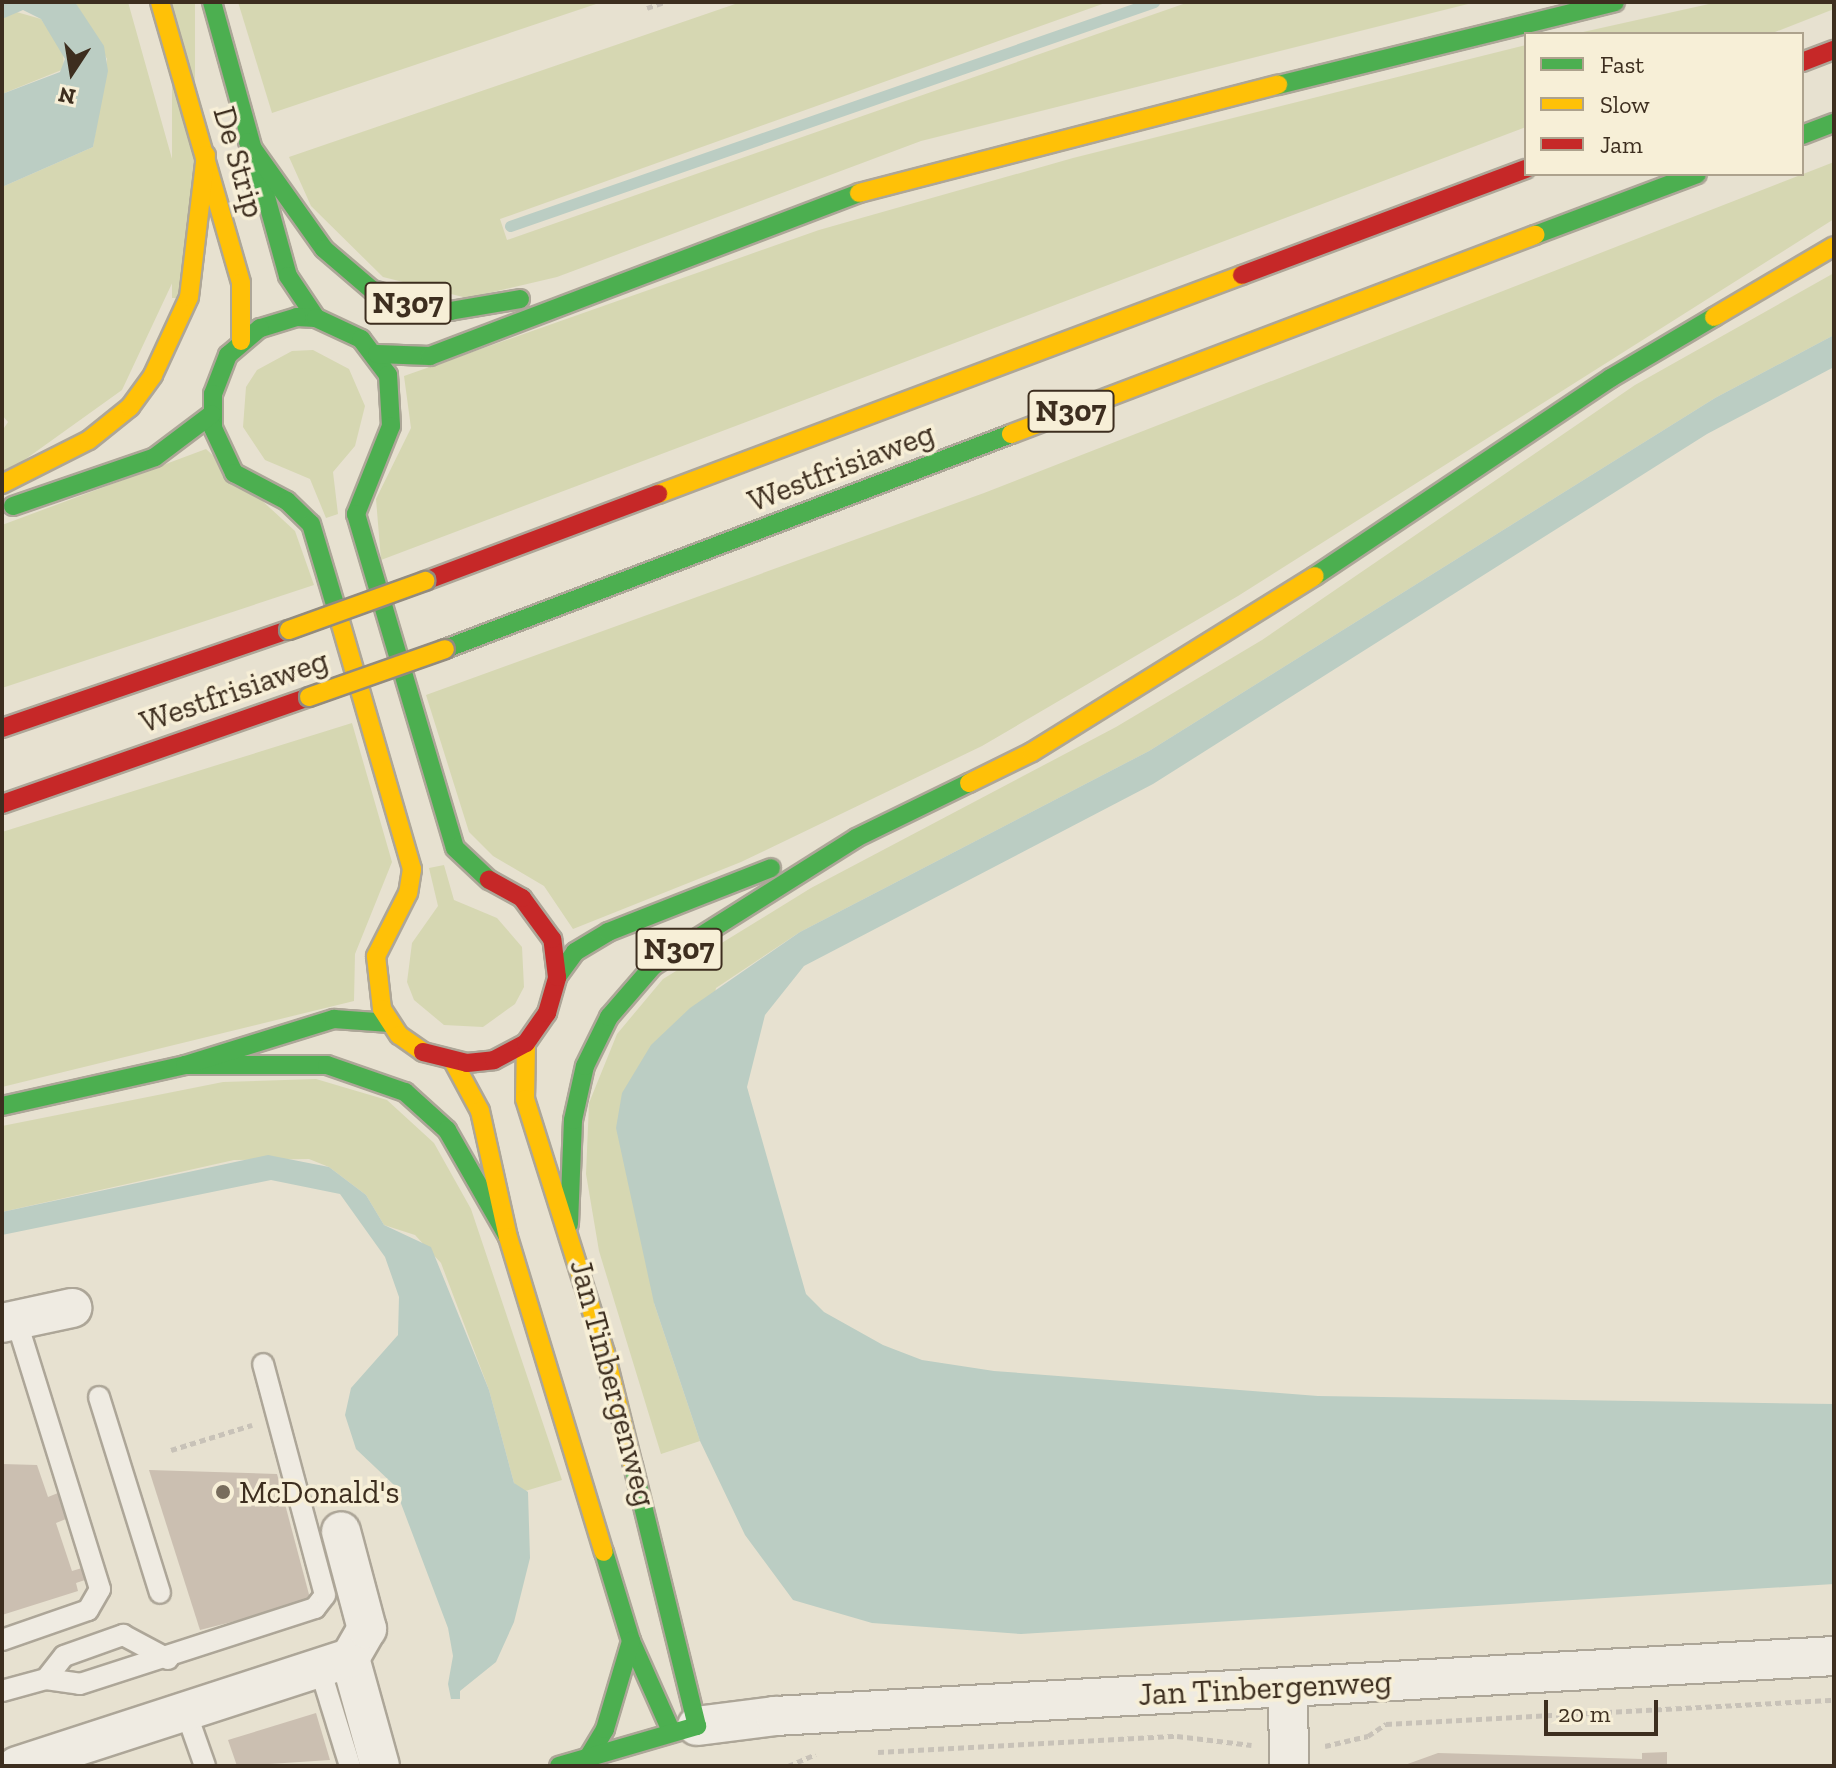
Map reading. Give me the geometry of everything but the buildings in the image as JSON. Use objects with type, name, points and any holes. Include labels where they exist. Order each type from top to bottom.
[{"type":"main road","name":"De Strip","points":[[160,2],[241,283],[241,341]]},
{"type":"main road","name":"De Strip","points":[[212,2],[248,142],[288,276],[316,318]]},
{"type":"main road","name":"N307","points":[[377,354],[430,356],[635,272],[799,211],[952,165],[1615,2]]},
{"type":"main road","points":[[1804,61],[1834,50]]},
{"type":"main road","points":[[1804,134],[1834,123]]},
{"type":"main road","name":"N307","points":[[248,142],[338,264],[401,302],[475,309],[635,272]]},
{"type":"main road","points":[[2,484],[89,440],[130,407],[153,375],[189,297],[206,155]]},
{"type":"main road","name":"Westfrisiaweg","points":[[2,728],[425,581],[1524,170]]},
{"type":"main road","name":"Westfrisiaweg","points":[[2,804],[445,649],[1692,176]]},
{"type":"main road","name":"N307","points":[[557,977],[575,952],[608,932],[856,838],[1032,752],[1257,615],[1611,378],[1834,246]]},
{"type":"main road","points":[[316,318],[350,332],[377,354],[388,375],[393,414],[356,514],[455,848],[465,864],[522,898],[544,923],[557,977],[547,1013],[526,1043],[494,1060],[453,1061],[424,1052],[390,1023],[377,993],[376,956],[408,893],[412,869],[340,621],[311,524],[287,501],[234,473],[217,442],[212,414],[218,374],[241,341],[277,321],[316,318]]},
{"type":"main road","points":[[2,510],[155,457],[212,414]]},
{"type":"main road","name":"N307","points":[[569,1224],[577,1092],[609,1017],[653,966],[856,838]]},
{"type":"main road","points":[[2,1106],[185,1065],[334,1019],[390,1023]]},
{"type":"main road","name":"Jan Tinbergenweg","points":[[526,1043],[525,1099],[569,1224],[659,1552],[684,1729]]},
{"type":"main road","name":"Jan Tinbergenweg","points":[[453,1061],[480,1111],[508,1237],[631,1641],[684,1729]]},
{"type":"main road","points":[[185,1065],[327,1065],[405,1092],[447,1130],[508,1237]]},
{"type":"main road","points":[[589,1756],[605,1729],[631,1641]]},
{"type":"main road","name":"Jan Tinbergenweg","points":[[559,1766],[684,1729]]},
{"type":"street","points":[[9,1322],[72,1308]]},
{"type":"street","points":[[38,1763],[335,1664],[367,1629],[341,1531]]},
{"type":"street","name":"Jan Tinbergenweg","points":[[684,1729],[775,1716],[1834,1656]]},
{"type":"street","points":[[335,1664],[380,1766]]},
{"type":"street","points":[[1288,1687],[1289,1766]]},
{"type":"lane","points":[[2,1640],[88,1610],[100,1589],[9,1322]]},
{"type":"lane","points":[[2,1691],[46,1679],[80,1684],[168,1659],[294,1618],[315,1608],[325,1595],[263,1364]]},
{"type":"lane","points":[[99,1397],[160,1593]]},
{"type":"lane","points":[[46,1679],[64,1656],[123,1635],[168,1659]]},
{"type":"lane","points":[[335,1664],[350,1766]]},
{"type":"lane","points":[[186,1712],[205,1766]]},
{"type":"path","points":[[647,8],[664,2]]},
{"type":"green space","points":[[75,2],[128,2],[174,166],[181,212],[175,277],[122,390],[2,476],[2,431],[8,422],[2,415],[2,187],[93,147],[107,59]]},
{"type":"green space","points":[[172,2],[195,2],[195,298],[172,298]]},
{"type":"green space","points":[[238,2],[602,2],[272,113]]},
{"type":"green space","points":[[741,2],[1108,2],[500,219],[507,240],[1189,2],[1476,2],[921,141],[557,277],[467,298],[383,277],[311,206],[289,157]]},
{"type":"green space","points":[[1718,2],[1834,2],[1834,9],[1775,32],[1583,32]]},
{"type":"green space","points":[[13,11],[41,19],[63,52],[64,69],[2,94],[2,19]]},
{"type":"green space","points":[[1524,45],[1524,128],[381,560],[376,499],[411,428],[404,376],[819,230],[1073,158]]},
{"type":"green space","points":[[1834,162],[1834,219],[1238,596],[982,746],[741,862],[573,929],[544,886],[493,856],[469,832],[426,695],[984,493]]},
{"type":"green space","points":[[1834,273],[1834,335],[1715,398],[1149,751],[800,932],[716,988],[654,1303],[700,1441],[661,1454],[599,1251],[586,1174],[589,1103],[617,1034],[663,979],[811,888],[1116,727],[1262,640],[1635,385]]},
{"type":"green space","points":[[313,350],[349,369],[365,406],[355,446],[333,472],[338,514],[326,518],[310,479],[265,460],[243,427],[246,387],[257,370],[292,351]]},
{"type":"green space","points":[[206,449],[295,531],[314,585],[2,688],[2,525]]},
{"type":"green space","points":[[352,723],[392,862],[355,954],[354,1001],[2,1087],[2,832]]},
{"type":"green space","points":[[444,865],[454,900],[497,918],[522,947],[524,987],[515,1004],[483,1027],[444,1025],[414,1000],[407,982],[412,943],[438,906],[429,868]]},
{"type":"green space","points":[[316,1079],[387,1100],[434,1143],[471,1209],[562,1480],[522,1492],[514,1483],[489,1390],[441,1263],[415,1235],[384,1225],[366,1195],[329,1167],[309,1159],[234,1160],[2,1212],[2,1126],[223,1082]]},
{"type":"shaded area","points":[[2,2],[75,2],[104,46],[108,71],[93,147],[2,187],[2,94],[60,72],[65,59],[41,19],[23,10],[2,19]]},
{"type":"shaded area","points":[[1834,335],[1834,367],[1707,434],[1153,784],[804,966],[765,1015],[747,1087],[806,1294],[824,1312],[883,1345],[922,1360],[994,1371],[1318,1396],[1834,1404],[1834,1584],[1021,1634],[872,1623],[793,1600],[745,1535],[700,1441],[654,1303],[616,1128],[622,1093],[651,1045],[690,1008],[800,932],[1149,751],[1715,398]]},
{"type":"shaded area","points":[[268,1155],[329,1167],[366,1195],[384,1225],[431,1247],[489,1390],[514,1483],[528,1492],[530,1558],[514,1622],[496,1662],[460,1691],[460,1699],[451,1699],[448,1684],[453,1656],[448,1628],[394,1485],[356,1449],[345,1415],[351,1388],[398,1335],[399,1297],[385,1257],[340,1194],[271,1180],[2,1235],[2,1212]]},
{"type":"waterway","points":[[510,226],[1154,2]]},
{"type":"traffic: fast","points":[[212,2],[288,276],[316,318]]},
{"type":"traffic: fast","points":[[1278,85],[1615,2]]},
{"type":"traffic: fast","points":[[1804,134],[1834,123]]},
{"type":"traffic: fast","points":[[248,142],[324,249],[372,290],[450,311],[520,299]]},
{"type":"traffic: fast","points":[[1535,235],[1692,176]]},
{"type":"traffic: fast","points":[[377,354],[430,356],[859,193]]},
{"type":"traffic: fast","points":[[297,317],[316,318],[361,339],[388,375],[391,426],[356,514],[455,848],[489,880]]},
{"type":"traffic: fast","points":[[297,317],[260,328],[228,355],[213,394],[213,428],[234,473],[287,501],[311,524],[337,611]]},
{"type":"traffic: fast","points":[[1315,576],[1611,378],[1714,317]]},
{"type":"traffic: fast","points":[[13,506],[155,457],[212,414]]},
{"type":"traffic: fast","points":[[445,649],[1011,434]]},
{"type":"traffic: fast","points":[[569,1224],[573,1120],[585,1066],[609,1017],[653,966],[856,838],[969,783]]},
{"type":"traffic: fast","points":[[557,977],[575,952],[608,932],[771,868]]},
{"type":"traffic: fast","points":[[2,1106],[185,1065],[334,1019],[390,1023]]},
{"type":"traffic: fast","points":[[185,1065],[327,1065],[405,1092],[447,1130],[508,1237]]},
{"type":"traffic: fast","points":[[559,1766],[697,1726],[633,1466]]},
{"type":"traffic: fast","points":[[604,1552],[631,1641],[671,1731]]},
{"type":"traffic: fast","points":[[589,1756],[605,1729],[631,1641]]},
{"type":"traffic: slow","points":[[160,2],[241,283],[241,341]]},
{"type":"traffic: slow","points":[[859,193],[1278,85]]},
{"type":"traffic: slow","points":[[2,484],[89,440],[130,407],[153,375],[189,297],[206,155]]},
{"type":"traffic: slow","points":[[1011,434],[1535,235]]},
{"type":"traffic: slow","points":[[1714,317],[1834,246]]},
{"type":"traffic: slow","points":[[658,494],[1242,275]]},
{"type":"traffic: slow","points":[[969,783],[1032,752],[1315,576]]},
{"type":"traffic: slow","points":[[289,630],[425,581]]},
{"type":"traffic: slow","points":[[337,611],[412,869],[408,893],[376,956],[382,1009],[399,1035],[423,1052]]},
{"type":"traffic: slow","points":[[309,697],[445,649]]},
{"type":"traffic: slow","points":[[526,1043],[525,1099],[605,1353],[633,1466]]},
{"type":"traffic: slow","points":[[453,1061],[480,1111],[508,1237],[604,1552]]},
{"type":"traffic: jam","points":[[1804,61],[1834,50]]},
{"type":"traffic: jam","points":[[1242,275],[1524,170]]},
{"type":"traffic: jam","points":[[425,581],[658,494]]},
{"type":"traffic: jam","points":[[2,728],[289,630]]},
{"type":"traffic: jam","points":[[2,804],[309,697]]},
{"type":"traffic: jam","points":[[423,1052],[467,1063],[494,1060],[526,1043],[547,1013],[557,977],[552,939],[522,898],[489,880]]},
{"type":"place","name":"McDonald's","points":[[223,1492]]}]
